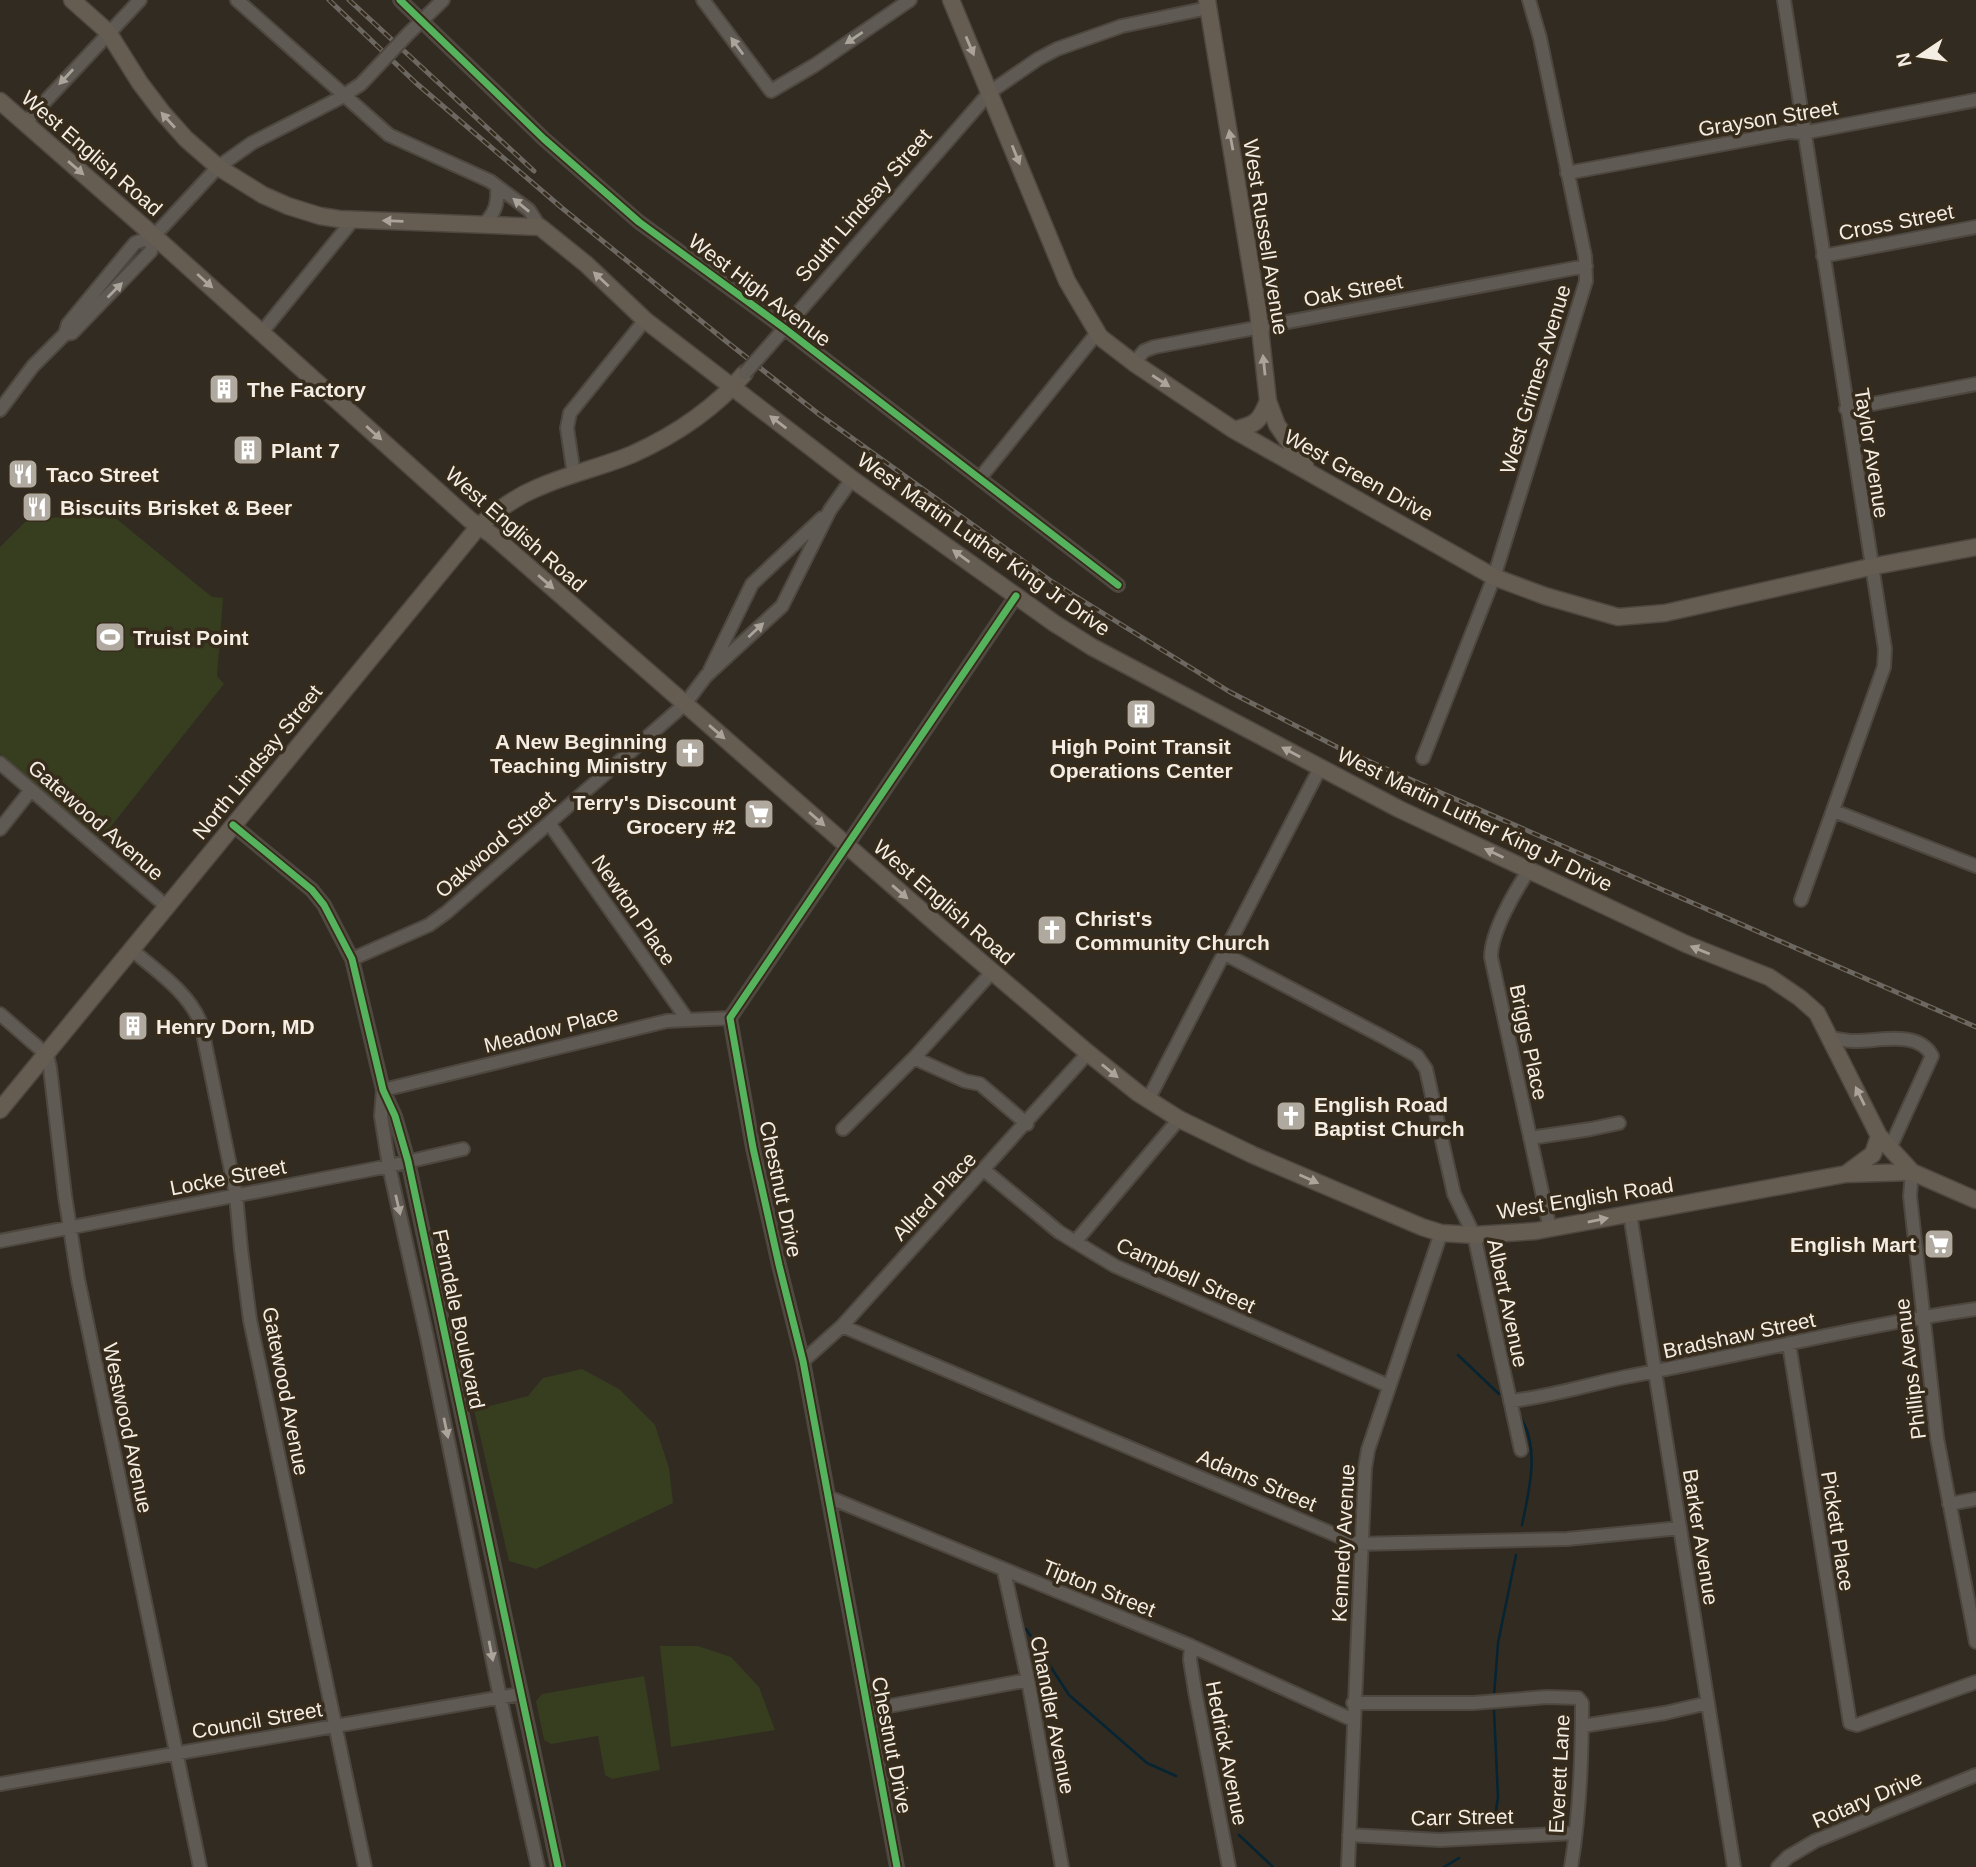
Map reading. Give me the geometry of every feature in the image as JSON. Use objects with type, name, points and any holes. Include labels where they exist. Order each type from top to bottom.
[{"type":"main road","points":[[72,0],[108,32],[162,113],[186,139],[218,167],[263,195],[320,216],[352,220],[540,227]]},
{"type":"main road","name":"West Green Drive","points":[[951,0],[1067,281],[1097,333],[1134,363],[1234,430],[1494,577],[1545,596],[1618,617],[1637,617],[1976,547]]},
{"type":"main road","name":"West Russell Avenue","points":[[1207,4],[1260,327],[1268,401],[1277,425],[1308,470]]},
{"type":"main road","name":"West English Road","points":[[0,102],[479,526],[992,972],[1088,1053],[1148,1100],[1179,1119],[1327,1188],[1441,1233],[1507,1234],[1550,1229],[1846,1174],[1912,1172],[1976,1200]]},
{"type":"main road","name":"West Martin Luther King Jr Drive","points":[[540,227],[586,264],[645,320],[852,479],[1016,596],[1092,646],[1399,809],[1686,944],[1769,977],[1800,998],[1817,1013],[1885,1142],[1912,1172]]},
{"type":"main road","name":"South Lindsay Street","points":[[574,475],[622,458],[660,440],[701,415],[733,388],[745,373]]},
{"type":"main road","points":[[1234,430],[1253,425],[1261,419],[1268,401]]},
{"type":"main road","name":"North Lindsay Street","points":[[0,1110],[479,526],[507,503],[537,488],[574,475]]},
{"type":"main road","points":[[1846,1174],[1885,1142]]},
{"type":"street","points":[[25,123],[140,0]]},
{"type":"street","points":[[237,0],[389,135],[489,180],[529,210],[540,227]]},
{"type":"street","name":"West High Avenue","points":[[400,0],[544,139],[639,222],[784,328],[1118,585]]},
{"type":"street","points":[[0,410],[33,366],[65,334],[72,333],[149,253],[154,236],[218,167],[252,143],[344,96],[360,84],[443,0]]},
{"type":"street","points":[[703,0],[771,92],[910,0]]},
{"type":"street","name":"West Grimes Avenue","points":[[1423,758],[1494,577],[1586,281],[1586,265],[1540,37],[1528,0]]},
{"type":"street","name":"Taylor Avenue","points":[[1784,0],[1883,632],[1884,667],[1801,900]]},
{"type":"street","name":"South Lindsay Street","points":[[745,373],[990,92],[1038,58],[1057,49],[1122,26],[1207,4]]},
{"type":"street","name":"Grayson Street","points":[[1567,173],[1976,100]]},
{"type":"street","points":[[484,225],[494,215],[498,202],[497,186]]},
{"type":"street","points":[[262,332],[352,220]]},
{"type":"street","name":"Cross Street","points":[[1823,256],[1976,227]]},
{"type":"street","name":"Oak Street","points":[[1134,363],[1144,351],[1154,346],[1586,265]]},
{"type":"street","points":[[574,475],[567,428],[570,413],[645,320]]},
{"type":"street","points":[[979,478],[1097,333]]},
{"type":"street","points":[[1846,409],[1976,384]]},
{"type":"street","name":"Oakwood Street","points":[[706,676],[782,606],[830,510],[852,479]]},
{"type":"street","name":"Oakwood Street","points":[[352,959],[429,925],[685,704],[706,676],[752,584],[830,510]]},
{"type":"street","points":[[730,1018],[1016,596]]},
{"type":"street","name":"Gatewood Avenue","points":[[0,763],[166,906]]},
{"type":"street","points":[[1148,1100],[1320,768]]},
{"type":"street","points":[[0,829],[31,790]]},
{"type":"street","points":[[1834,811],[1976,866]]},
{"type":"street","name":"Newton Place","points":[[549,822],[687,1019]]},
{"type":"street","name":"Ferndale Boulevard","points":[[233,825],[312,890],[324,905],[352,959],[383,1090],[395,1116],[408,1161],[558,1867]]},
{"type":"street","name":"Briggs Place","points":[[1529,870],[1503,919],[1490,957],[1550,1229]]},
{"type":"street","name":"Gatewood Avenue","points":[[131,949],[185,996],[199,1017],[236,1195],[250,1320],[365,1867]]},
{"type":"street","name":"Albert Avenue","points":[[1223,953],[1417,1056],[1426,1069],[1454,1194],[1474,1235],[1521,1450]]},
{"type":"street","points":[[843,1129],[914,1058],[992,972]]},
{"type":"street","points":[[0,1014],[47,1055]]},
{"type":"street","name":"Meadow Place","points":[[383,1090],[667,1021],[730,1018]]},
{"type":"street","name":"Chestnut Drive","points":[[730,1018],[753,1148],[803,1361],[897,1867]]},
{"type":"street","points":[[1831,1038],[1853,1041],[1898,1038],[1928,1048],[1932,1056],[1885,1142]]},
{"type":"street","name":"Allred Place","points":[[803,1361],[842,1326],[1027,1124],[1088,1053]]},
{"type":"street","name":"Westwood Avenue","points":[[47,1055],[78,1279],[200,1867]]},
{"type":"street","points":[[914,1058],[965,1081],[980,1084],[1027,1124]]},
{"type":"street","name":"Ferndale Boulevard","points":[[383,1090],[380,1116],[389,1166],[538,1867]]},
{"type":"street","points":[[1075,1241],[1179,1119]]},
{"type":"street","points":[[1530,1138],[1619,1122]]},
{"type":"street","name":"Locke Street","points":[[0,1241],[389,1166],[463,1149]]},
{"type":"street","name":"Campbell Street","points":[[984,1170],[1059,1232],[1115,1265],[1389,1386]]},
{"type":"street","name":"Phillips Avenue","points":[[1912,1172],[1910,1196],[1937,1438],[1976,1642]]},
{"type":"street","name":"Barker Avenue","points":[[1630,1214],[1734,1867]]},
{"type":"street","name":"Kennedy Avenue","points":[[1348,1867],[1360,1544],[1366,1459],[1441,1233]]},
{"type":"street","name":"Bradshaw Street","points":[[1510,1401],[1549,1396],[1655,1371],[1924,1316],[1976,1309]]},
{"type":"street","name":"Adams Street","points":[[842,1326],[1360,1544],[1567,1539],[1680,1528]]},
{"type":"street","name":"Pickett Place","points":[[1789,1344],[1850,1723],[1857,1726],[1976,1682]]},
{"type":"street","name":"Tipton Street","points":[[828,1497],[1191,1646],[1353,1720]]},
{"type":"street","points":[[1949,1504],[1976,1499]]},
{"type":"street","name":"Chandler Avenue","points":[[1004,1571],[1028,1680],[1062,1867]]},
{"type":"street","name":"Hedrick Avenue","points":[[1191,1646],[1190,1660],[1195,1691],[1229,1867]]},
{"type":"street","points":[[868,1710],[1028,1680]]},
{"type":"street","name":"Council Street","points":[[0,1784],[520,1694]]},
{"type":"street","name":"Everett Lane","points":[[1353,1703],[1473,1703],[1578,1698],[1582,1703],[1582,1726],[1571,1867]]},
{"type":"street","points":[[1582,1726],[1708,1703]]},
{"type":"street","name":"Rotary Drive","points":[[1778,1867],[1788,1857],[1815,1841],[1976,1774]]},
{"type":"street","name":"Carr Street","points":[[1349,1835],[1440,1840],[1575,1833]]},
{"type":"green space","name":"Truist Point","points":[[107,511],[212,597],[223,598],[217,676],[224,684],[101,839],[0,754],[0,547],[26,521]]},
{"type":"green space","points":[[582,1369],[619,1389],[655,1425],[669,1468],[673,1503],[536,1569],[509,1561],[474,1410],[528,1396],[543,1378]]},
{"type":"green space","points":[[660,1646],[698,1646],[731,1657],[759,1687],[775,1730],[671,1747]]},
{"type":"green space","points":[[644,1676],[660,1770],[612,1779],[605,1775],[598,1736],[551,1744],[544,1740],[536,1701],[542,1694]]},
{"type":"waterway","points":[[1458,1355],[1499,1394]]},
{"type":"waterway","points":[[1519,1415],[1526,1427],[1531,1455],[1530,1483],[1522,1525]]},
{"type":"waterway","points":[[1494,1696],[1498,1643],[1516,1555]]},
{"type":"waterway","points":[[1026,1629],[1069,1695],[1147,1763],[1176,1776]]},
{"type":"waterway","points":[[1494,1711],[1498,1797],[1494,1824]]},
{"type":"waterway","points":[[1239,1835],[1273,1867]]},
{"type":"waterway","points":[[1444,1867],[1459,1858]]},
{"type":"railway","points":[[329,0],[416,83],[562,208],[727,342],[820,415],[1051,581],[1230,692],[1341,749],[1976,1027]]},
{"type":"railway","points":[[349,0],[534,171]]},
{"type":"cycle path","points":[[400,0],[544,139],[639,222],[784,328],[1118,585]]},
{"type":"cycle path","points":[[897,1867],[803,1361],[753,1148],[730,1018],[1016,596]]},
{"type":"cycle path","points":[[233,825],[312,890],[324,905],[352,959],[383,1090],[395,1116],[408,1161],[558,1867]]},
{"type":"place","name":"The Factory","points":[[224,389]]},
{"type":"place","name":"Plant 7","points":[[248,450]]},
{"type":"place","name":"Taco Street","points":[[23,474]]},
{"type":"place","name":"Biscuits Brisket & Beer","points":[[37,507]]},
{"type":"place","name":"Truist Point","points":[[110,637]]},
{"type":"place","name":"High Point Transit Operations Center","points":[[1141,714]]},
{"type":"place","name":"A New Beginning Teaching Ministry","points":[[690,753]]},
{"type":"place","name":"Terry's Discount Grocery #2","points":[[759,814]]},
{"type":"place","name":"Christ's Community Church","points":[[1052,930]]},
{"type":"place","name":"Henry Dorn, MD","points":[[133,1026]]},
{"type":"place","name":"English Road Baptist Church","points":[[1291,1116]]},
{"type":"place","name":"English Mart","points":[[1939,1244]]}]
